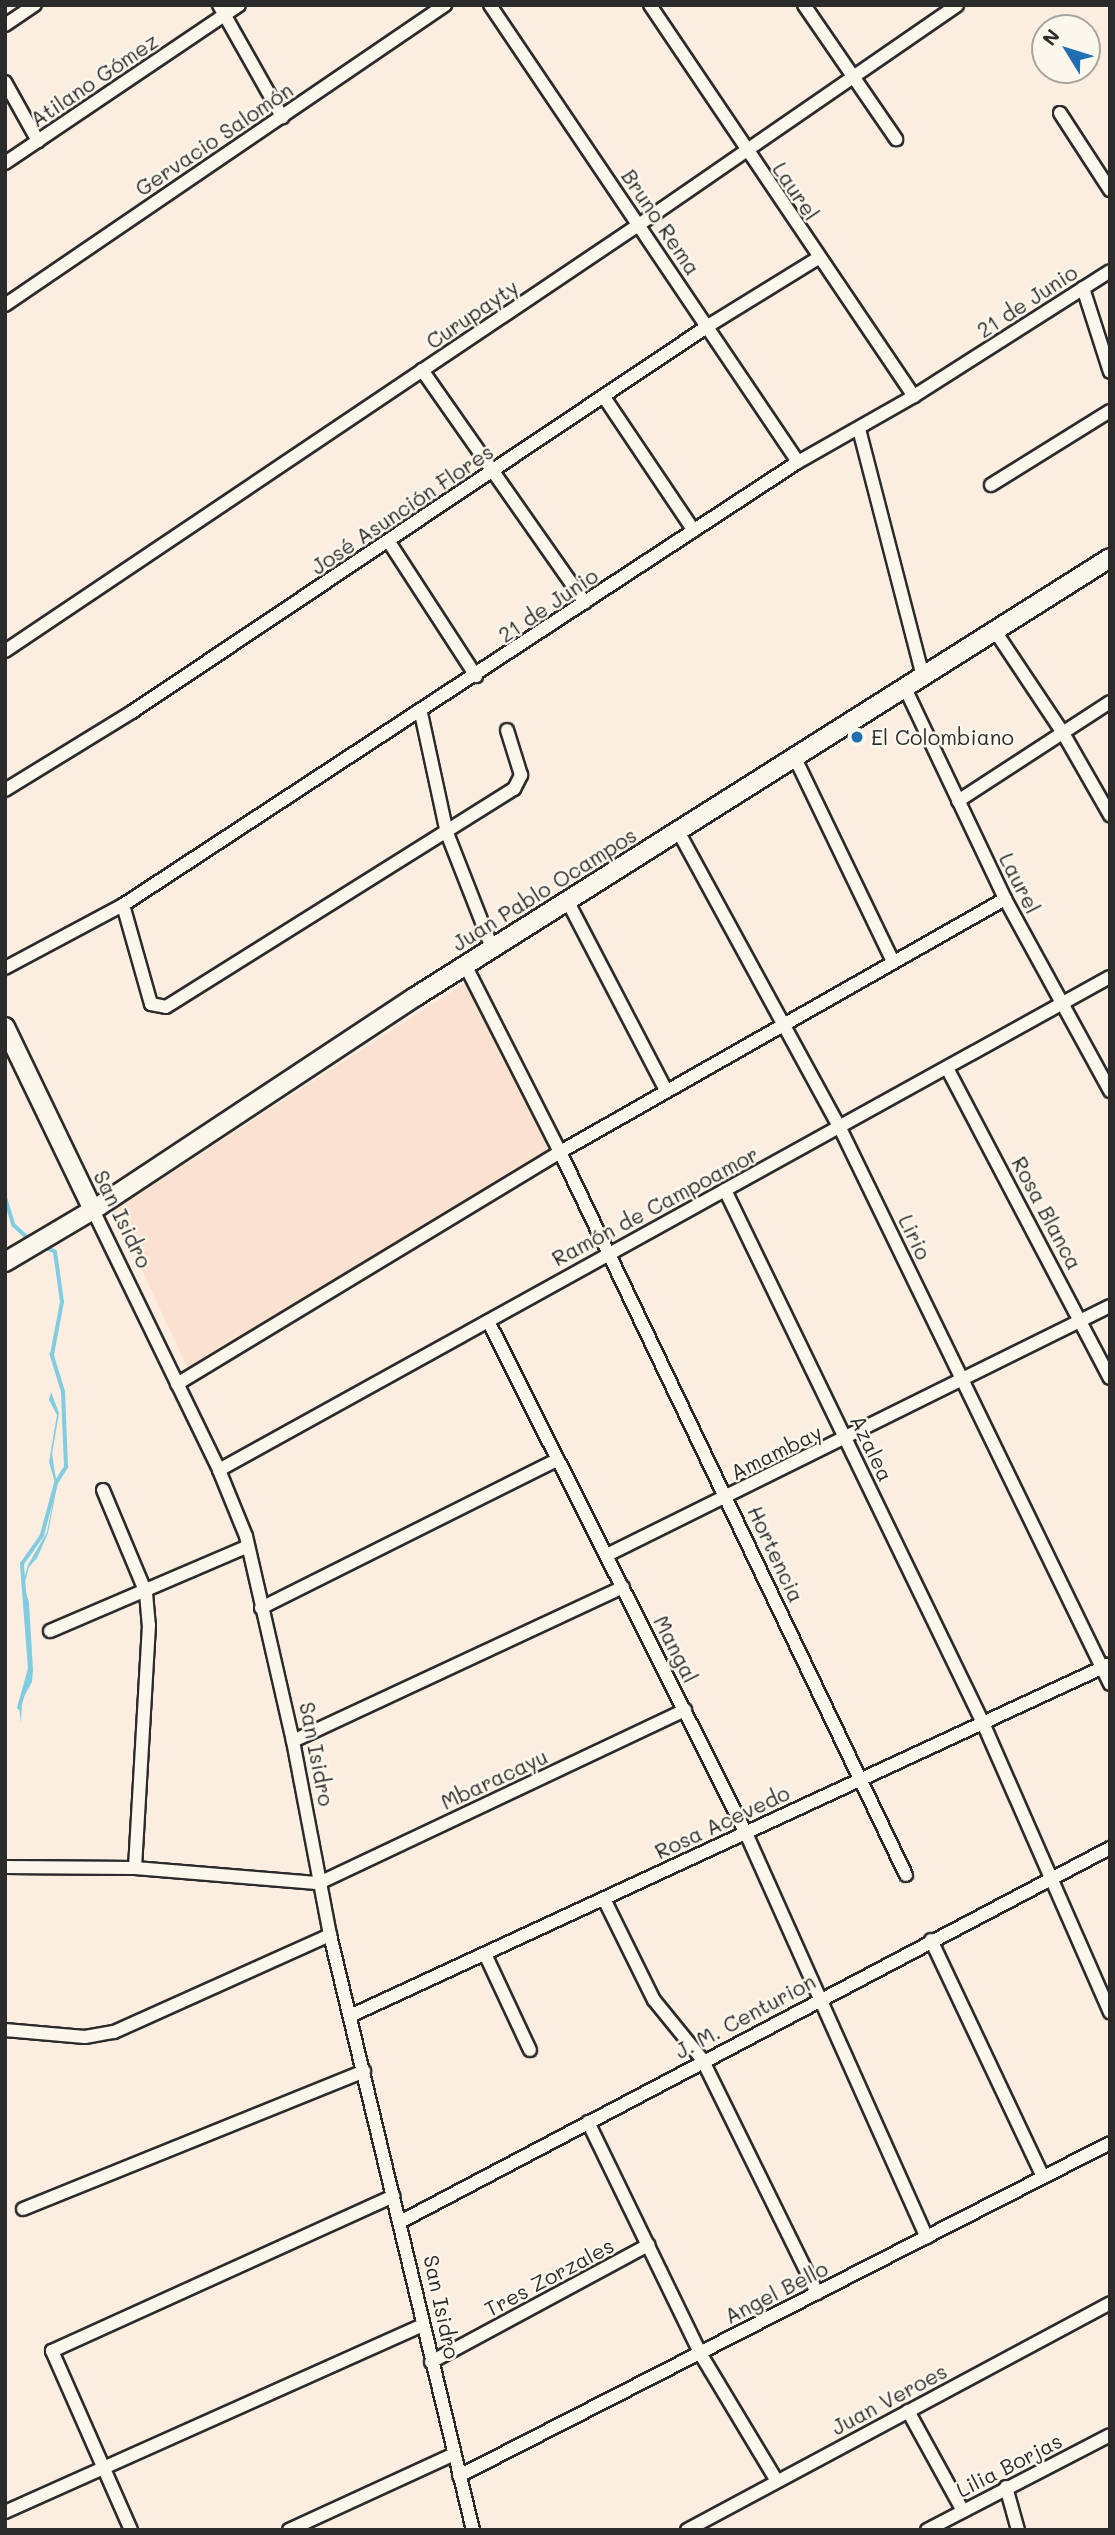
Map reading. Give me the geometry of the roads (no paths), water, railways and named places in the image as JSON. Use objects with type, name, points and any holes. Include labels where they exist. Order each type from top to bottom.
[{"type":"street","points":[[5,25],[35,5]]},
{"type":"street","name":"Atilano Gómez","points":[[5,163],[222,10],[239,5]]},
{"type":"street","name":"Gervacio Salomón","points":[[5,304],[445,5]]},
{"type":"street","name":"Bruno Rema","points":[[490,5],[798,462]]},
{"type":"street","name":"Laurel","points":[[650,5],[818,258],[914,396]]},
{"type":"street","points":[[804,5],[895,139]]},
{"type":"street","name":"Curupayty","points":[[5,651],[640,224],[957,5]]},
{"type":"street","points":[[222,10],[282,117]]},
{"type":"street","points":[[5,82],[38,141]]},
{"type":"street","points":[[1060,113],[1110,190]]},
{"type":"street","name":"José Asunción Flores","points":[[5,790],[389,542],[708,327],[818,258]]},
{"type":"street","name":"21 de Junio","points":[[5,968],[123,905],[421,713],[798,462],[914,396],[1110,271]]},
{"type":"street","points":[[1083,288],[1110,372]]},
{"type":"street","points":[[422,370],[584,603]]},
{"type":"street","points":[[604,397],[694,531]]},
{"type":"street","points":[[990,485],[1110,411]]},
{"type":"street","points":[[859,429],[923,677]]},
{"type":"street","points":[[389,542],[476,676]]},
{"type":"street","name":"Juan Pablo Ocampos","points":[[5,1262],[93,1210],[465,965],[1110,558]]},
{"type":"street","points":[[995,631],[1063,733],[1110,815]]},
{"type":"street","name":"Laurel","points":[[905,688],[1005,899],[1110,1091]]},
{"type":"street","points":[[958,801],[1110,702]]},
{"type":"street","points":[[421,713],[447,833],[492,948]]},
{"type":"street","points":[[123,905],[151,1004],[166,1007],[447,833],[520,781],[507,730]]},
{"type":"street","points":[[795,758],[893,962]]},
{"type":"street","name":"Lirio","points":[[678,831],[781,1025],[840,1128],[1106,1666],[1110,1684]]},
{"type":"street","points":[[177,1384],[560,1152],[1005,899]]},
{"type":"street","points":[[568,902],[666,1090]]},
{"type":"street","name":"Hortencia","points":[[465,965],[610,1250],[906,1875]]},
{"type":"street","name":"Ramón de Campoamor","points":[[219,1470],[610,1250],[840,1128],[1110,977]]},
{"type":"street","name":"San Isidro","points":[[5,1027],[219,1470],[248,1546],[293,1741],[330,1935],[401,2222],[421,2326],[473,2530]]},
{"type":"street","name":"Rosa Blanca","points":[[947,1068],[1083,1320],[1110,1378]]},
{"type":"street","name":"Azalea","points":[[725,1190],[983,1723],[1048,1878],[1110,2012]]},
{"type":"street","name":"Amambay","points":[[607,1555],[965,1381],[1110,1306]]},
{"type":"street","name":"Mangal","points":[[488,1321],[745,1831],[818,1999],[927,2236]]},
{"type":"street","points":[[261,1608],[557,1460]]},
{"type":"street","points":[[103,1490],[146,1593],[149,1625],[135,1868]]},
{"type":"street","points":[[50,1631],[146,1593],[248,1546]]},
{"type":"street","points":[[293,1741],[623,1587]]},
{"type":"street","name":"Rosa Acevedo","points":[[350,2016],[1106,1666]]},
{"type":"street","name":"Mbaracayu","points":[[319,1883],[685,1710]]},
{"type":"street","name":"J. M. Centurion","points":[[401,2222],[702,2059],[1110,1848]]},
{"type":"street","points":[[5,1867],[135,1868],[319,1883]]},
{"type":"street","points":[[604,1899],[654,2000],[702,2059],[817,2293]]},
{"type":"street","points":[[5,2030],[85,2037],[114,2032],[330,1935]]},
{"type":"street","points":[[931,1940],[1043,2177]]},
{"type":"street","points":[[485,1954],[530,2050]]},
{"type":"street","points":[[23,2208],[364,2071]]},
{"type":"street","points":[[588,2122],[700,2353],[777,2481]]},
{"type":"street","name":"Angel Bello","points":[[459,2476],[1110,2143]]},
{"type":"street","points":[[131,2530],[52,2351],[394,2196]]},
{"type":"street","name":"Tres Zorzales","points":[[430,2362],[648,2245]]},
{"type":"street","name":"Juan Veroes","points":[[687,2530],[708,2525],[777,2481],[1110,2303]]},
{"type":"street","points":[[5,2512],[106,2471],[421,2326]]},
{"type":"street","points":[[908,2411],[963,2511]]},
{"type":"street","name":"Lilia Borjas","points":[[927,2530],[1110,2435]]},
{"type":"street","points":[[289,2530],[454,2454]]},
{"type":"street","points":[[1006,2487],[1018,2530]]},
{"type":"water","points":[[51,1392],[59,1413],[52,1454],[57,1486],[48,1533],[37,1558],[29,1567],[24,1585],[29,1603],[33,1670],[32,1682],[22,1700],[21,1723],[19,1705],[31,1668],[23,1583],[28,1565],[47,1532],[56,1486],[49,1462],[57,1415],[49,1400]]},
{"type":"waterway","points":[[5,1196],[14,1225],[28,1238]]},
{"type":"waterway","points":[[19,1708],[30,1669],[22,1564],[42,1535],[56,1483],[66,1467],[63,1392],[52,1355],[62,1302],[55,1252],[48,1249]]},
{"type":"place","name":"El Colombiano","points":[[857,737]]}]
